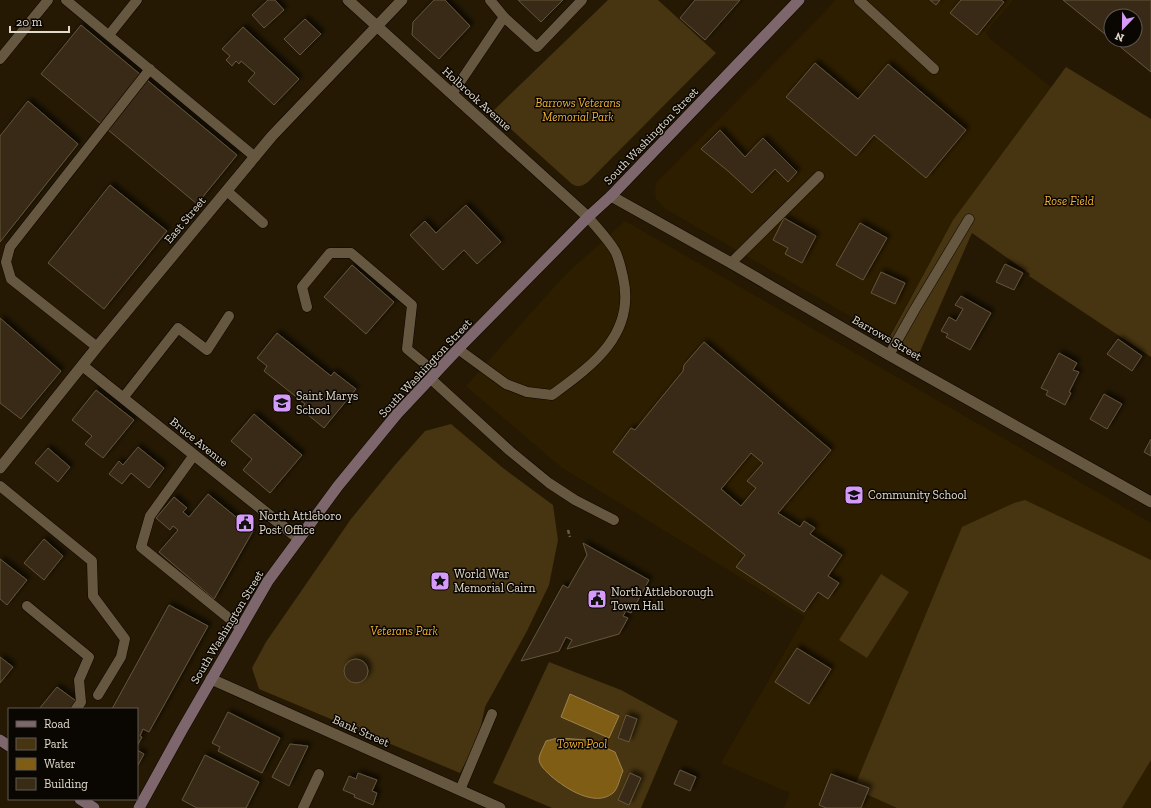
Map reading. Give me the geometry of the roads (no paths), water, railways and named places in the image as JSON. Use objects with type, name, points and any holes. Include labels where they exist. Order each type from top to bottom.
[{"type":"main road","name":"South Washington Street","points":[[139,808],[268,581],[338,486],[397,414],[458,349],[588,217],[611,196],[800,0]]},
{"type":"main road","points":[[82,800],[94,808]]},
{"type":"street","name":"Holbrook Avenue","points":[[348,0],[588,217]]},
{"type":"street","name":"East Street","points":[[0,468],[272,136],[402,0]]},
{"type":"street","name":"Barrows Street","points":[[611,196],[731,263],[889,355],[1151,502]]},
{"type":"street","name":"Bruce Avenue","points":[[83,366],[299,539]]},
{"type":"street","name":"Bank Street","points":[[211,680],[500,808]]},
{"type":"lane","points":[[0,59],[48,0]]},
{"type":"lane","points":[[66,0],[255,157]]},
{"type":"lane","points":[[108,35],[137,0]]},
{"type":"lane","points":[[490,0],[504,17],[537,47],[582,0]]},
{"type":"lane","points":[[858,0],[934,69]]},
{"type":"lane","points":[[452,94],[504,17]]},
{"type":"lane","points":[[97,348],[11,279],[6,262],[10,247],[150,70]]},
{"type":"lane","points":[[731,263],[819,176]]},
{"type":"lane","points":[[227,191],[263,223]]},
{"type":"lane","points":[[458,349],[506,384],[527,392],[552,395],[583,373],[616,335],[624,317],[626,291],[615,252],[588,217]]},
{"type":"lane","points":[[889,355],[915,308],[969,219]]},
{"type":"lane","points":[[307,307],[302,287],[330,253],[351,253],[412,305],[407,349],[433,376],[510,451],[549,483],[575,500],[614,520]]},
{"type":"lane","points":[[123,398],[178,328],[207,350],[229,316]]},
{"type":"lane","points":[[194,455],[150,516],[141,547],[241,628]]},
{"type":"lane","points":[[0,486],[92,561],[93,596],[125,639],[121,656],[98,695]]},
{"type":"lane","points":[[27,606],[89,657],[79,680],[81,702],[77,708]]},
{"type":"lane","points":[[460,790],[492,714]]},
{"type":"lane","points":[[303,808],[319,774]]},
{"type":"water","points":[[570,694],[619,716],[609,738],[561,717]]},
{"type":"water","points":[[558,738],[588,740],[615,752],[623,771],[615,791],[606,797],[598,798],[580,795],[564,786],[551,776],[541,766],[539,758],[546,741]]},
{"type":"place","name":"Saint Marys School","points":[[282,403]]},
{"type":"place","name":"Community School","points":[[854,495]]},
{"type":"place","name":"North Attleboro Post Office","points":[[245,523]]},
{"type":"place","name":"World War Memorial Cairn","points":[[440,581]]},
{"type":"place","name":"North Attleborough Town Hall","points":[[597,599]]},
{"type":"park label","name":"Barrows Veterans Memorial Park","points":[[578,110]]},
{"type":"park label","name":"Rose Field","points":[[1069,201]]},
{"type":"park label","name":"Veterans Park","points":[[404,631]]},
{"type":"park label","name":"Town Pool","points":[[582,744]]}]
